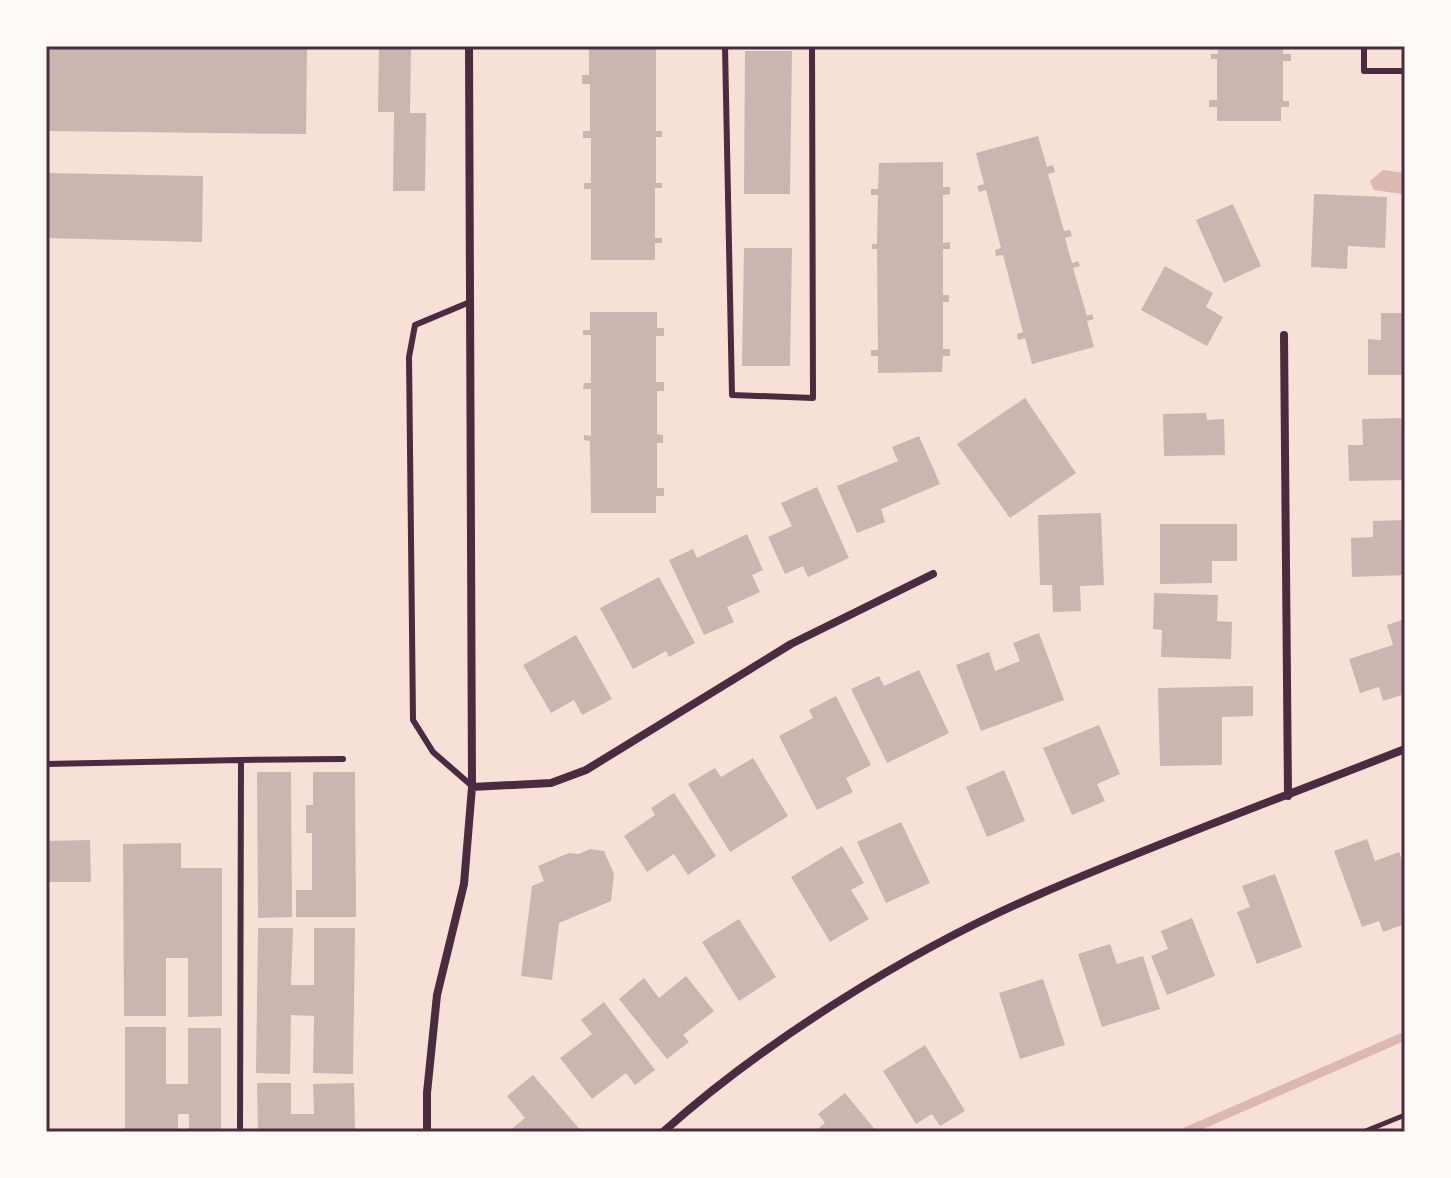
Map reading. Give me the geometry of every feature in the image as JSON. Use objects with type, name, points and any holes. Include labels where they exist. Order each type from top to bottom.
[{"type":"street","points":[[427,1132],[427,1093],[437,995],[464,884],[472,787],[469,46]]},
{"type":"street","points":[[1284,335],[1288,796]]},
{"type":"street","points":[[472,787],[551,783],[586,770],[791,644],[933,574]]},
{"type":"street","points":[[663,1132],[704,1095],[810,1020],[954,935],[1038,894],[1405,749]]},
{"type":"lane","points":[[725,46],[732,395],[813,398],[812,46]]},
{"type":"lane","points":[[1364,46],[1364,71],[1405,71]]},
{"type":"lane","points":[[470,302],[415,325],[409,373],[413,720],[433,752],[472,787]]},
{"type":"lane","points":[[46,764],[343,759]]},
{"type":"lane","points":[[240,1132],[241,760]]},
{"type":"path","points":[[1363,1132],[1405,1115]]},
{"type":"shaded area","points":[[1383,170],[1405,173],[1402,194],[1374,190],[1370,181]]},
{"type":"building","points":[[46,46],[307,46],[306,134],[46,131]]},
{"type":"building","points":[[379,46],[411,46],[410,113],[426,113],[425,191],[393,191],[394,112],[378,112]]},
{"type":"building","points":[[1218,46],[1283,46],[1283,54],[1291,54],[1291,61],[1283,61],[1283,101],[1289,101],[1289,107],[1281,107],[1281,121],[1217,121],[1217,107],[1209,107],[1209,100],[1217,100],[1217,59],[1211,59],[1211,54],[1218,54]]},
{"type":"building","points":[[589,49],[656,49],[656,131],[662,131],[662,137],[656,137],[656,183],[662,183],[662,188],[655,188],[655,238],[662,238],[662,243],[655,243],[655,260],[591,260],[591,189],[584,189],[584,183],[591,183],[591,138],[583,138],[583,131],[590,131],[590,84],[582,84],[582,75],[589,75]]},
{"type":"building","points":[[745,51],[792,51],[790,194],[744,194]]},
{"type":"building","points":[[1038,136],[1047,167],[1053,165],[1055,172],[1048,174],[1064,231],[1070,230],[1072,236],[1065,238],[1072,263],[1078,261],[1080,266],[1073,268],[1087,316],[1092,314],[1094,319],[1087,321],[1094,347],[1032,364],[1025,338],[1018,340],[1017,334],[1023,332],[1003,255],[996,256],[995,250],[1001,248],[986,190],[979,192],[977,186],[984,184],[976,153]]},
{"type":"building","points":[[943,162],[943,187],[950,187],[950,194],[943,195],[943,243],[950,242],[950,249],[943,249],[943,295],[949,295],[949,302],[943,302],[943,349],[950,349],[950,356],[943,356],[942,372],[878,373],[878,356],[871,356],[871,350],[878,350],[877,249],[872,249],[872,244],[877,244],[878,195],[871,195],[871,189],[878,189],[879,163]]},
{"type":"building","points":[[46,173],[203,176],[202,242],[46,238]]},
{"type":"building","points":[[1314,194],[1387,197],[1385,248],[1348,246],[1347,269],[1311,267]]},
{"type":"building","points":[[1233,204],[1261,266],[1224,283],[1196,220]]},
{"type":"building","points":[[744,248],[792,248],[790,366],[742,366]]},
{"type":"building","points":[[1165,266],[1213,293],[1206,307],[1223,317],[1207,346],[1141,310]]},
{"type":"building","points":[[590,312],[657,312],[657,328],[664,328],[664,336],[656,336],[656,382],[664,382],[664,391],[657,391],[657,434],[663,435],[663,443],[657,443],[657,488],[664,488],[664,496],[656,496],[656,513],[591,513],[590,441],[584,440],[584,435],[591,436],[591,389],[583,389],[584,383],[591,383],[591,335],[583,335],[583,330],[590,330]]},
{"type":"building","points":[[1381,313],[1405,313],[1405,375],[1368,375],[1368,339],[1381,340]]},
{"type":"building","points":[[1025,398],[1076,473],[1010,518],[957,444]]},
{"type":"building","points":[[1206,413],[1207,420],[1224,419],[1225,455],[1164,456],[1163,414]]},
{"type":"building","points":[[1405,418],[1405,480],[1349,481],[1348,445],[1363,445],[1362,419]]},
{"type":"building","points":[[919,436],[940,484],[881,509],[885,522],[857,533],[837,486],[898,461],[892,447]]},
{"type":"building","points":[[817,487],[849,558],[808,577],[803,566],[785,574],[768,537],[792,526],[781,503]]},
{"type":"building","points":[[1101,513],[1104,585],[1080,586],[1081,611],[1053,612],[1052,585],[1040,585],[1038,515]]},
{"type":"building","points":[[1405,520],[1405,575],[1352,577],[1351,538],[1373,537],[1373,521]]},
{"type":"building","points":[[1160,524],[1237,524],[1237,561],[1212,561],[1212,583],[1160,584]]},
{"type":"building","points":[[747,534],[763,570],[752,575],[760,592],[727,607],[734,622],[704,635],[669,560],[693,549],[697,558]]},
{"type":"building","points":[[659,577],[695,643],[669,657],[666,651],[633,669],[600,608]]},
{"type":"building","points":[[1154,593],[1218,595],[1217,621],[1232,622],[1231,659],[1161,657],[1162,630],[1153,629]]},
{"type":"building","points":[[1405,619],[1405,694],[1383,701],[1379,687],[1360,693],[1349,659],[1393,645],[1387,625]]},
{"type":"building","points":[[1039,633],[1064,700],[981,731],[956,665],[989,652],[995,671],[1020,661],[1013,643]]},
{"type":"building","points":[[576,635],[612,699],[582,715],[574,700],[551,713],[523,665]]},
{"type":"building","points":[[919,670],[949,733],[887,763],[851,689],[879,676],[884,686]]},
{"type":"building","points":[[1253,686],[1253,716],[1222,717],[1222,765],[1160,766],[1158,688]]},
{"type":"building","points":[[836,696],[871,765],[846,778],[853,792],[817,810],[779,736],[813,718],[809,710]]},
{"type":"building","points":[[1099,725],[1120,774],[1097,784],[1105,801],[1072,815],[1043,748]]},
{"type":"building","points":[[753,758],[788,816],[730,852],[688,784],[715,768],[721,777]]},
{"type":"building","points":[[1004,770],[1025,821],[987,837],[966,787]]},
{"type":"building","points":[[257,772],[291,772],[292,917],[258,918]]},
{"type":"building","points":[[313,772],[355,772],[356,917],[296,917],[296,890],[312,890],[312,833],[306,833],[306,805],[313,805]]},
{"type":"building","points":[[674,793],[716,856],[688,875],[674,854],[647,872],[624,836],[655,815],[651,808]]},
{"type":"building","points":[[901,822],[930,883],[886,903],[857,842]]},
{"type":"building","points":[[1367,839],[1375,861],[1399,852],[1405,867],[1405,924],[1383,932],[1379,921],[1362,927],[1334,851]]},
{"type":"building","points":[[90,840],[91,882],[46,882],[46,841]]},
{"type":"building","points":[[181,843],[181,868],[222,868],[222,1016],[188,1017],[188,958],[166,958],[166,1016],[124,1016],[123,844]]},
{"type":"building","points":[[842,846],[864,883],[851,890],[869,919],[830,942],[791,877]]},
{"type":"building","points":[[590,849],[604,851],[614,874],[611,901],[559,923],[552,980],[521,976],[532,886],[544,881],[538,866],[569,853],[579,854]]},
{"type":"building","points":[[1275,874],[1302,947],[1257,964],[1237,912],[1250,907],[1242,886]]},
{"type":"building","points":[[1192,918],[1215,976],[1167,995],[1151,956],[1168,949],[1161,931]]},
{"type":"building","points":[[739,919],[776,977],[739,1001],[702,942]]},
{"type":"building","points":[[258,928],[293,928],[291,985],[314,985],[314,928],[355,928],[353,1074],[313,1073],[314,1016],[291,1015],[290,1074],[256,1073]]},
{"type":"building","points":[[1110,944],[1117,964],[1143,956],[1160,1009],[1102,1027],[1078,954]]},
{"type":"building","points":[[686,976],[714,1011],[683,1035],[689,1042],[667,1059],[619,999],[644,978],[659,998]]},
{"type":"building","points":[[1043,979],[1065,1045],[1020,1059],[999,993]]},
{"type":"building","points":[[604,1002],[655,1070],[635,1085],[626,1073],[592,1099],[560,1058],[592,1034],[581,1020]]},
{"type":"building","points":[[125,1027],[166,1027],[166,1084],[188,1084],[188,1028],[221,1028],[221,1132],[189,1132],[189,1114],[178,1114],[178,1132],[125,1132]]},
{"type":"building","points":[[925,1045],[965,1111],[940,1126],[932,1114],[916,1124],[883,1071]]},
{"type":"building","points":[[533,1075],[582,1132],[508,1132],[525,1118],[507,1096]]},
{"type":"building","points":[[257,1083],[291,1083],[291,1114],[314,1114],[313,1084],[354,1083],[355,1132],[258,1132]]},
{"type":"building","points":[[845,1093],[877,1132],[814,1132],[825,1123],[818,1114]]},
{"type":"waterway","points":[[1185,1132],[1405,1036]]}]
